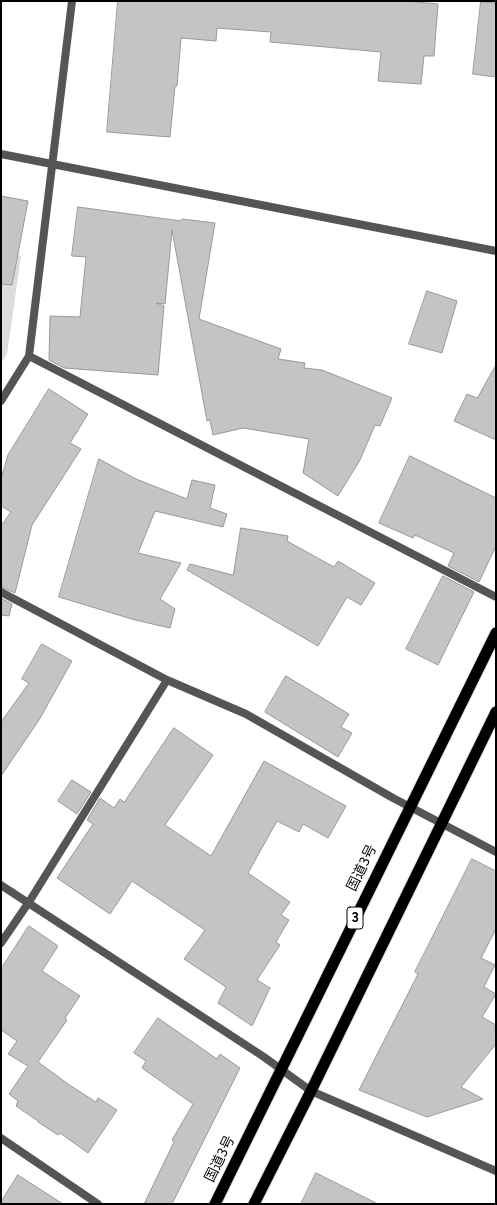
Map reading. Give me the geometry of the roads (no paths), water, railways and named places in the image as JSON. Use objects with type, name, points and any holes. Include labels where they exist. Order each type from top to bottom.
[{"type":"highway","name":"国道3号","points":[[214,1204],[496,633]]},
{"type":"highway","points":[[254,1204],[311,1091],[496,712]]},
{"type":"street","points":[[1,401],[29,356],[72,1]]},
{"type":"street","points":[[1,154],[496,251]]},
{"type":"street","points":[[29,356],[496,597]]},
{"type":"street","points":[[1,592],[167,680],[246,714],[393,798],[496,852]]},
{"type":"street","points":[[1,943],[29,902],[167,680]]},
{"type":"street","points":[[1,884],[311,1091],[496,1171]]},
{"type":"street","points":[[1,1138],[98,1204]]}]
